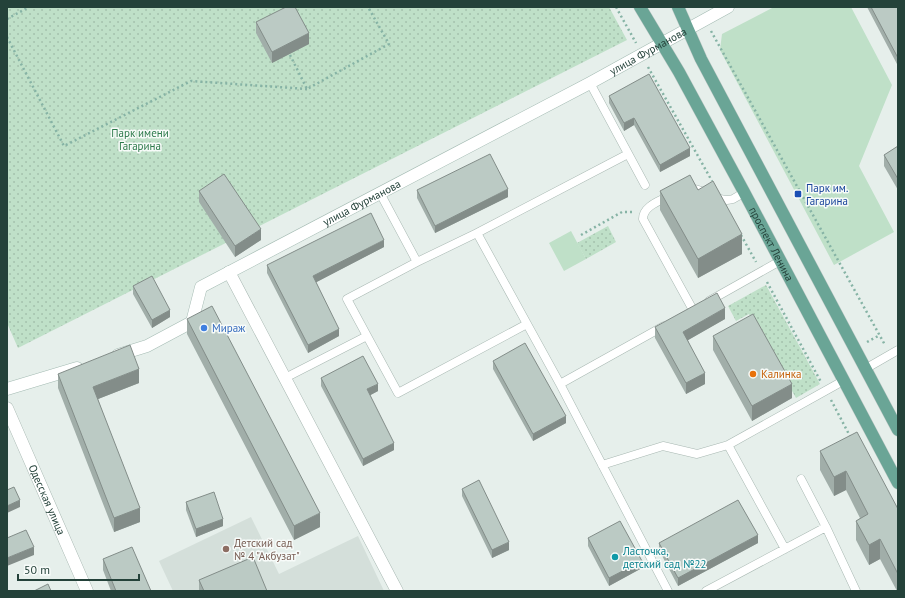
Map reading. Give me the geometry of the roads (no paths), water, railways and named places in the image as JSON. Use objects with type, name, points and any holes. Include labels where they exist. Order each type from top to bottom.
[{"type":"main road","name":"проспект Ленина","points":[[640,7],[744,192],[898,483]]},
{"type":"main road","points":[[678,7],[701,58],[898,430]]},
{"type":"street","name":"улица Фурманова","points":[[110,357],[147,346],[192,322],[201,287],[590,83],[728,7]]},
{"type":"street","points":[[229,272],[397,591]]},
{"type":"street","points":[[7,389],[88,364]]},
{"type":"street","name":"Одесская улица","points":[[7,408],[87,591]]},
{"type":"lane","points":[[590,83],[645,185]]},
{"type":"lane","points":[[527,324],[398,393],[346,299],[477,233],[628,154]]},
{"type":"lane","points":[[744,192],[733,199],[722,200],[700,189],[689,188],[677,192],[648,208],[643,214],[645,222],[689,312],[780,261]]},
{"type":"lane","points":[[380,193],[417,262]]},
{"type":"lane","points":[[477,233],[560,384],[668,591]]},
{"type":"lane","points":[[560,384],[673,321]]},
{"type":"lane","points":[[285,378],[367,336]]},
{"type":"lane","points":[[865,369],[894,352]]},
{"type":"lane","points":[[602,465],[663,446],[697,454],[728,446],[843,381]]},
{"type":"lane","points":[[728,446],[785,549]]},
{"type":"lane","points":[[801,479],[826,527],[856,591]]},
{"type":"lane","points":[[706,591],[826,527]]},
{"type":"place","name":"Парк им. Гагарина","points":[[798,194]]},
{"type":"place","name":"Мираж","points":[[204,328]]},
{"type":"place","name":"Калинка","points":[[753,374]]},
{"type":"place","name":"Детский сад № 4 \"Акбузат\"","points":[[226,549]]},
{"type":"place","name":"Ласточка, детский сад №22","points":[[615,557]]},
{"type":"park label","name":"Парк имени Гагарина","points":[[140,139]]}]
